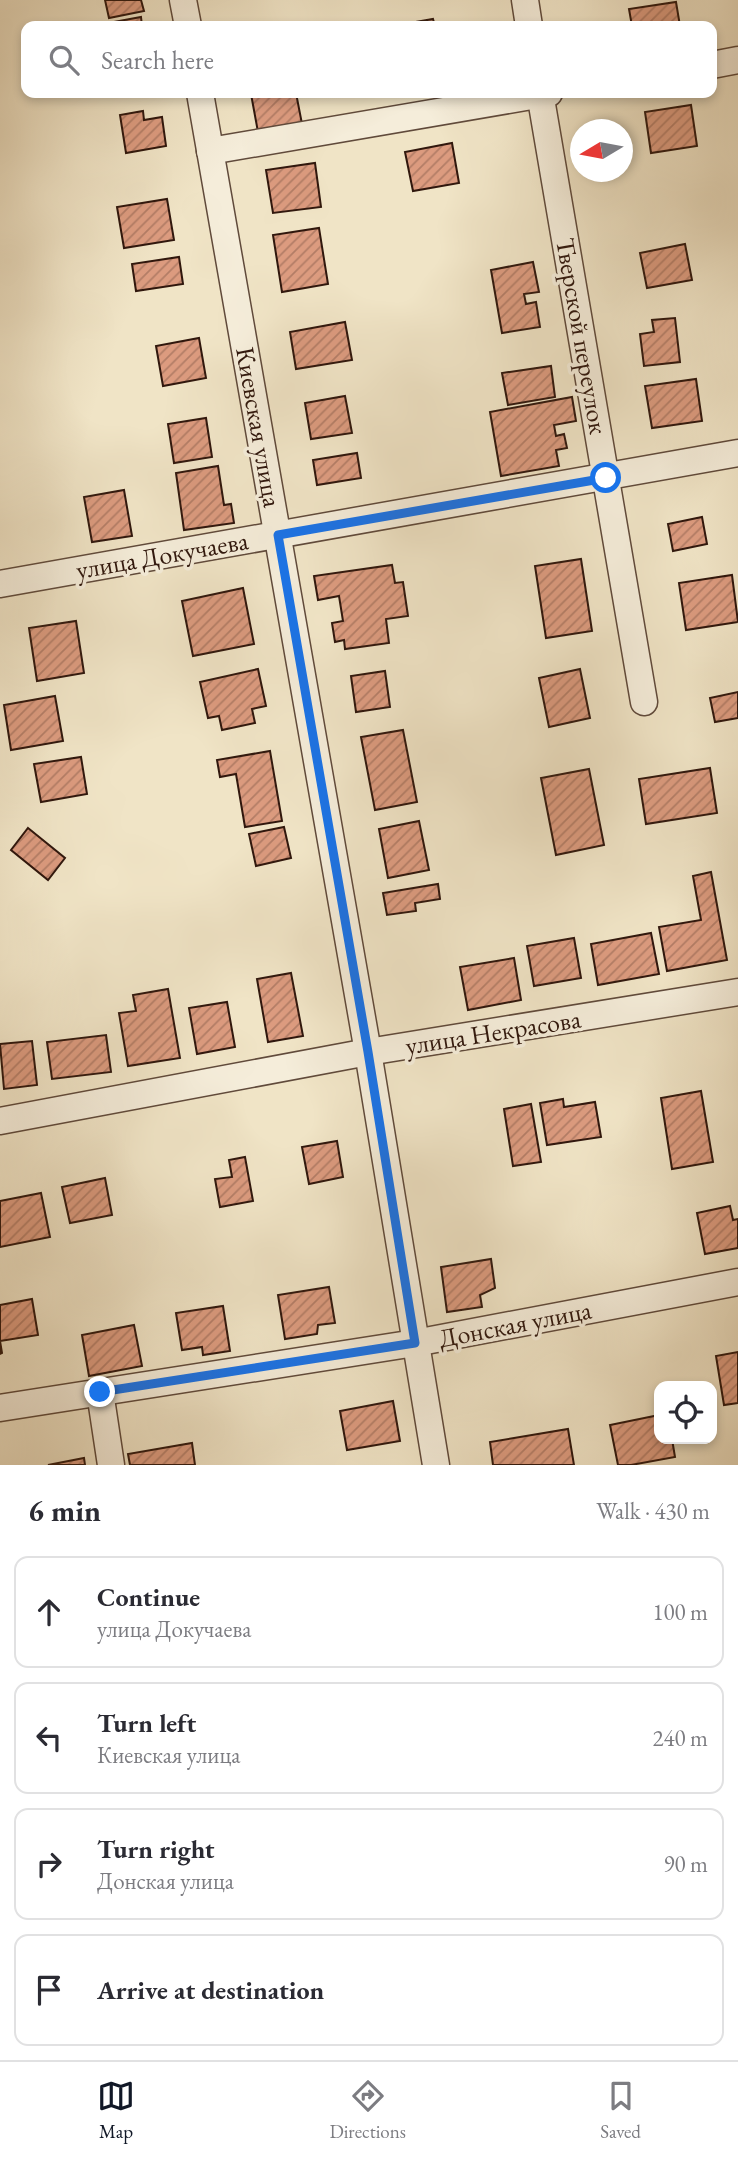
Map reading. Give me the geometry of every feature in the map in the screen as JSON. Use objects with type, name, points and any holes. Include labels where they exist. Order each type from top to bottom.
[{"type":"street","points":[[183,0],[187,21]]},
{"type":"street","points":[[524,0],[528,21]]},
{"type":"street","points":[[717,64],[738,60]]},
{"type":"street","name":"Киевская улица","points":[[201,98],[368,1052],[436,1465]]},
{"type":"street","name":"Тверской переулок","points":[[210,151],[514,98]]},
{"type":"street","name":"Тверской переулок","points":[[544,98],[644,702]]},
{"type":"street","name":"улица Докучаева","points":[[0,584],[738,453]]},
{"type":"street","name":"улица Некрасова","points":[[0,1121],[368,1052],[738,992]]},
{"type":"street","name":"Донская улица","points":[[0,1408],[415,1343],[738,1282]]},
{"type":"street","points":[[100,1392],[111,1465]]},
{"type":"building","points":[[105,0],[141,0],[144,11],[109,18]]},
{"type":"building","points":[[676,2],[679,21],[631,21],[629,9]]},
{"type":"building","points":[[141,17],[141,21],[119,21]]},
{"type":"building","points":[[252,98],[297,98],[302,124],[258,132]]},
{"type":"building","points":[[691,105],[697,146],[651,153],[645,112]]},
{"type":"building","points":[[143,111],[144,120],[162,117],[166,146],[126,153],[120,115]]},
{"type":"building","points":[[452,143],[459,183],[413,191],[405,152]]},
{"type":"building","points":[[315,163],[321,207],[273,213],[266,170]]},
{"type":"building","points":[[167,199],[174,240],[124,248],[117,207]]},
{"type":"building","points":[[319,228],[328,284],[282,292],[273,235]]},
{"type":"building","points":[[685,244],[692,280],[647,288],[640,253]]},
{"type":"building","points":[[179,257],[183,284],[136,291],[132,264]]},
{"type":"building","points":[[533,262],[539,292],[524,294],[526,304],[536,302],[540,327],[502,333],[491,270]]},
{"type":"building","points":[[675,318],[680,362],[644,366],[640,334],[654,332],[652,320]]},
{"type":"building","points":[[345,322],[352,360],[296,369],[290,332]]},
{"type":"building","points":[[199,338],[206,378],[163,386],[156,346]]},
{"type":"building","points":[[551,366],[555,397],[508,405],[502,373]]},
{"type":"building","points":[[696,379],[702,421],[652,428],[645,386]]},
{"type":"building","points":[[345,396],[352,433],[311,439],[305,403]]},
{"type":"building","points":[[572,397],[576,421],[554,425],[556,436],[564,434],[567,448],[556,450],[559,466],[501,476],[490,412]]},
{"type":"building","points":[[206,418],[212,457],[174,463],[168,424]]},
{"type":"building","points":[[357,453],[361,478],[317,485],[313,460]]},
{"type":"building","points":[[218,466],[224,505],[231,504],[234,523],[184,530],[176,473]]},
{"type":"building","points":[[124,490],[132,536],[92,542],[84,497]]},
{"type":"building","points":[[702,517],[707,544],[673,551],[668,524]]},
{"type":"building","points":[[581,559],[592,631],[546,638],[535,566]]},
{"type":"building","points":[[392,565],[395,583],[403,582],[408,616],[386,619],[389,643],[345,649],[344,640],[335,642],[332,623],[343,621],[339,596],[318,600],[314,576]]},
{"type":"building","points":[[732,575],[738,622],[686,630],[679,583]]},
{"type":"building","points":[[243,588],[254,644],[193,656],[182,601]]},
{"type":"building","points":[[76,621],[84,673],[37,681],[29,628]]},
{"type":"building","points":[[258,669],[266,706],[252,709],[255,723],[222,730],[219,716],[208,718],[200,682]]},
{"type":"building","points":[[580,669],[590,718],[549,727],[539,678]]},
{"type":"building","points":[[385,671],[390,707],[356,712],[351,676]]},
{"type":"building","points":[[738,692],[738,718],[715,722],[710,698]]},
{"type":"building","points":[[55,696],[63,741],[11,750],[4,705]]},
{"type":"building","points":[[403,730],[417,802],[375,810],[361,737]]},
{"type":"building","points":[[270,751],[282,821],[245,827],[236,774],[220,777],[217,760]]},
{"type":"building","points":[[81,757],[87,794],[41,802],[34,764]]},
{"type":"building","points":[[710,768],[717,813],[646,824],[639,779]]},
{"type":"building","points":[[589,769],[604,845],[556,855],[541,778]]},
{"type":"building","points":[[419,821],[429,870],[388,878],[379,829]]},
{"type":"building","points":[[284,827],[291,858],[256,866],[249,834]]},
{"type":"building","points":[[28,828],[65,858],[48,880],[11,850]]},
{"type":"building","points":[[711,872],[727,960],[667,971],[659,927],[701,920],[693,876]]},
{"type":"building","points":[[438,884],[440,899],[415,903],[416,911],[387,915],[383,893]]},
{"type":"building","points":[[651,933],[659,974],[598,985],[591,944]]},
{"type":"building","points":[[574,938],[581,978],[534,986],[527,946]]},
{"type":"building","points":[[514,958],[521,1000],[468,1010],[460,967]]},
{"type":"building","points":[[291,973],[303,1036],[268,1042],[257,979]]},
{"type":"building","points":[[168,989],[180,1058],[128,1066],[119,1013],[136,1011],[133,995]]},
{"type":"building","points":[[227,1002],[235,1047],[197,1054],[189,1008]]},
{"type":"building","points":[[106,1035],[111,1072],[52,1079],[47,1042]]},
{"type":"building","points":[[32,1041],[37,1085],[4,1089],[0,1044]]},
{"type":"building","points":[[701,1091],[713,1162],[672,1169],[661,1098]]},
{"type":"building","points":[[563,1099],[564,1107],[595,1102],[601,1137],[547,1145],[540,1103]]},
{"type":"building","points":[[531,1104],[541,1162],[513,1166],[504,1109]]},
{"type":"building","points":[[337,1141],[343,1177],[309,1184],[302,1147]]},
{"type":"building","points":[[245,1157],[253,1201],[220,1207],[215,1179],[232,1177],[229,1160]]},
{"type":"building","points":[[105,1178],[112,1215],[70,1223],[62,1187]]},
{"type":"building","points":[[41,1193],[50,1237],[0,1247],[0,1201]]},
{"type":"building","points":[[730,1206],[733,1220],[738,1219],[738,1248],[705,1254],[697,1213]]},
{"type":"building","points":[[491,1259],[495,1288],[480,1295],[482,1307],[447,1312],[441,1267]]},
{"type":"building","points":[[329,1287],[335,1323],[318,1325],[317,1334],[285,1339],[278,1295]]},
{"type":"building","points":[[32,1299],[38,1335],[0,1341],[0,1305]]},
{"type":"building","points":[[223,1306],[230,1351],[203,1355],[202,1347],[182,1350],[176,1313]]},
{"type":"building","points":[[134,1325],[142,1366],[89,1376],[82,1335]]},
{"type":"building","points":[[738,1352],[738,1403],[724,1405],[716,1356]]},
{"type":"building","points":[[393,1401],[400,1441],[347,1450],[340,1411]]},
{"type":"building","points":[[654,1416],[654,1444],[673,1444],[675,1457],[618,1465],[610,1425]]},
{"type":"building","points":[[568,1429],[574,1465],[493,1465],[490,1442]]},
{"type":"building","points":[[192,1443],[195,1465],[130,1465],[128,1454]]},
{"type":"building","points":[[84,1458],[85,1465],[48,1465]]},
{"type":"route","points":[[100,1392],[415,1343],[368,1052],[278,535],[606,478]]}]
